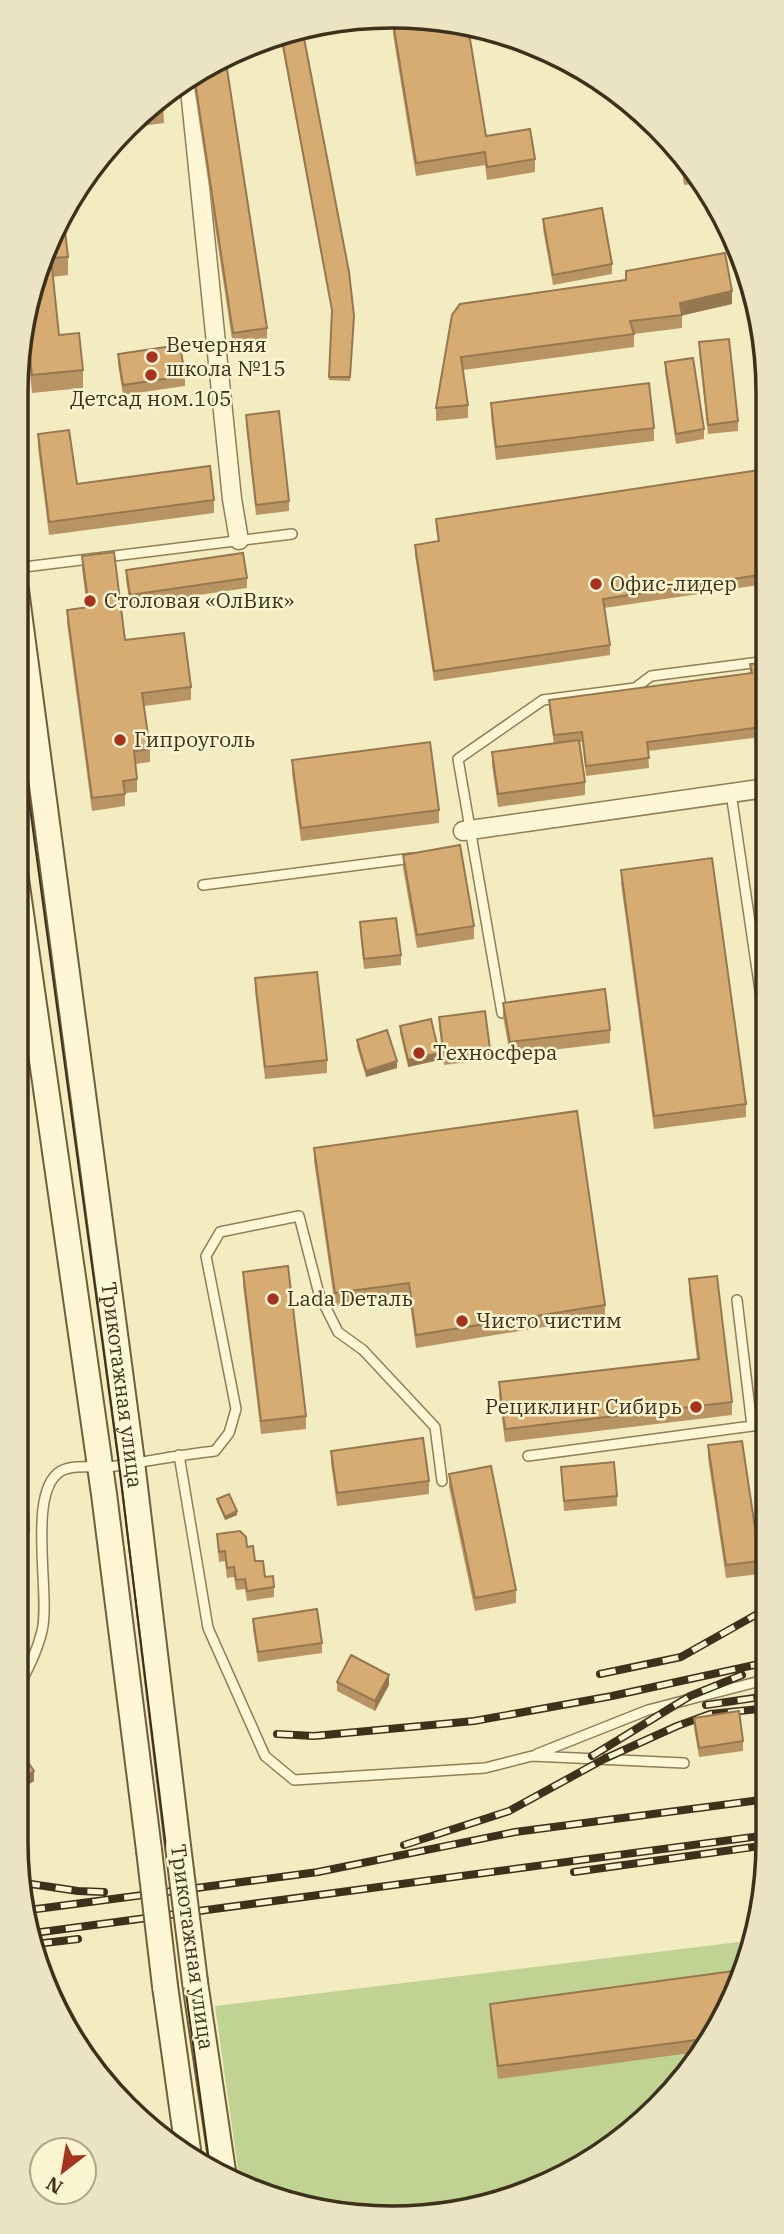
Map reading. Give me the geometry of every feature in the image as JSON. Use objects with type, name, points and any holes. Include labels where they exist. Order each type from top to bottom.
[{"type":"main road","name":"Трикотажная улица","points":[[28,680],[132,1462],[195,1982],[222,2163]]},
{"type":"main road","name":"Трикотажная улица","points":[[28,964],[100,1467],[187,2143]]},
{"type":"street","points":[[189,90],[232,499],[239,540]]},
{"type":"street","points":[[467,830],[756,789]]},
{"type":"lane","points":[[28,566],[292,534]]},
{"type":"lane","points":[[502,1013],[474,850],[467,830],[458,759],[543,700],[635,688],[651,676],[756,663]]},
{"type":"lane","points":[[731,793],[756,963]]},
{"type":"lane","points":[[460,852],[474,850]]},
{"type":"lane","points":[[203,885],[420,857]]},
{"type":"lane","points":[[28,1669],[43,1630],[41,1527],[48,1485],[60,1471],[72,1468],[100,1467],[215,1451],[229,1433],[236,1409],[206,1256],[219,1232],[299,1216],[319,1294],[338,1332],[363,1350],[435,1427],[442,1480]]},
{"type":"lane","points":[[737,1300],[752,1426]]},
{"type":"lane","points":[[528,1457],[756,1425]]},
{"type":"lane","points":[[179,1455],[208,1628],[265,1756],[294,1780],[485,1768],[532,1756],[648,1710],[756,1682]]},
{"type":"lane","points":[[532,1756],[684,1763]]},
{"type":"green space","points":[[742,1942],[718,2003],[695,2044],[666,2082],[632,2116],[594,2145],[531,2178],[486,2194],[440,2203],[392,2206],[344,2203],[298,2194],[238,2171],[215,2006]]},
{"type":"building","points":[[394,28],[440,31],[470,36],[486,136],[530,129],[535,159],[487,167],[485,152],[416,163]]},
{"type":"building","points":[[304,39],[349,272],[354,316],[350,377],[329,377],[332,310],[283,45]]},
{"type":"building","points":[[227,69],[267,328],[233,333],[196,86]]},
{"type":"building","points":[[602,208],[612,264],[553,275],[543,219]]},
{"type":"building","points":[[65,233],[68,257],[54,258]]},
{"type":"building","points":[[725,253],[732,291],[680,303],[682,315],[630,321],[634,334],[461,357],[468,405],[436,408],[452,315],[460,304],[626,280],[626,271]]},
{"type":"building","points":[[52,264],[59,335],[79,333],[83,370],[32,375],[30,355],[35,321]]},
{"type":"building","points":[[729,339],[738,421],[708,425],[699,342]]},
{"type":"building","points":[[180,345],[185,376],[123,385],[118,354]]},
{"type":"building","points":[[693,358],[704,429],[676,434],[665,362]]},
{"type":"building","points":[[649,383],[654,428],[496,447],[491,403]]},
{"type":"building","points":[[279,411],[289,501],[256,505],[246,415]]},
{"type":"building","points":[[69,430],[77,484],[210,466],[214,500],[49,522],[38,434]]},
{"type":"building","points":[[756,470],[756,575],[603,599],[610,645],[434,671],[415,545],[439,541],[436,519]]},
{"type":"building","points":[[114,552],[125,640],[184,633],[191,687],[142,693],[150,749],[134,751],[137,779],[123,781],[125,794],[92,798],[67,610],[89,607],[82,556]]},
{"type":"building","points":[[243,553],[247,578],[130,595],[126,570]]},
{"type":"building","points":[[756,663],[756,728],[647,742],[649,758],[586,766],[582,732],[554,735],[549,700],[752,673],[750,664]]},
{"type":"building","points":[[579,740],[585,782],[498,794],[492,752]]},
{"type":"building","points":[[430,742],[439,810],[301,828],[292,760]]},
{"type":"building","points":[[460,845],[474,926],[417,935],[403,855]]},
{"type":"building","points":[[712,858],[746,1104],[654,1116],[621,870]]},
{"type":"building","points":[[396,918],[401,955],[364,959],[360,922]]},
{"type":"building","points":[[317,972],[327,1060],[265,1067],[255,978]]},
{"type":"building","points":[[605,989],[610,1030],[510,1042],[503,1003]]},
{"type":"building","points":[[485,1011],[490,1049],[444,1055],[439,1017]]},
{"type":"building","points":[[431,1019],[439,1053],[408,1060],[400,1026]]},
{"type":"building","points":[[387,1030],[397,1061],[366,1071],[357,1040]]},
{"type":"building","points":[[577,1111],[605,1305],[416,1335],[409,1283],[335,1293],[314,1148]]},
{"type":"building","points":[[288,1266],[306,1416],[261,1421],[243,1272]]},
{"type":"building","points":[[717,1276],[732,1402],[505,1429],[499,1382],[699,1359],[689,1279]]},
{"type":"building","points":[[423,1438],[429,1481],[337,1493],[331,1451]]},
{"type":"building","points":[[742,1441],[756,1534],[756,1561],[726,1565],[708,1445]]},
{"type":"building","points":[[614,1462],[617,1496],[564,1501],[561,1467]]},
{"type":"building","points":[[491,1466],[516,1590],[475,1598],[449,1474]]},
{"type":"building","points":[[229,1494],[237,1511],[225,1517],[217,1499]]},
{"type":"building","points":[[240,1531],[246,1537],[247,1547],[253,1546],[255,1561],[263,1561],[265,1577],[273,1576],[274,1587],[247,1591],[245,1579],[236,1580],[234,1567],[227,1568],[225,1551],[219,1552],[217,1534]]},
{"type":"building","points":[[317,1609],[322,1643],[258,1652],[253,1619]]},
{"type":"building","points":[[351,1655],[389,1675],[375,1701],[337,1682]]},
{"type":"building","points":[[739,1711],[743,1741],[699,1748],[694,1718]]},
{"type":"building","points":[[28,1762],[34,1771],[28,1775]]},
{"type":"building","points":[[732,1971],[698,2040],[498,2066],[490,2004]]},
{"type":"tram line","points":[[28,793],[208,2156]]},
{"type":"railway","points":[[600,1674],[681,1657],[756,1615]]},
{"type":"railway","points":[[277,1734],[314,1736],[474,1721],[612,1696],[756,1665]]},
{"type":"railway","points":[[592,1756],[690,1696],[742,1675]]},
{"type":"railway","points":[[706,1705],[756,1698]]},
{"type":"railway","points":[[404,1845],[509,1811],[604,1759],[677,1726],[710,1714],[756,1709]]},
{"type":"railway","points":[[34,1909],[318,1872],[515,1832],[756,1801]]},
{"type":"railway","points":[[39,1932],[756,1837]]},
{"type":"railway","points":[[574,1872],[756,1847]]},
{"type":"railway","points":[[30,1884],[104,1892]]},
{"type":"railway","points":[[42,1943],[78,1939]]},
{"type":"place","name":"Вечерняя школа №15","points":[[152,357]]},
{"type":"place","name":"Детсад ном.105","points":[[151,375]]},
{"type":"place","name":"Офис-лидер","points":[[596,584]]},
{"type":"place","name":"Столовая «ОлВик»","points":[[90,601]]},
{"type":"place","name":"Гипроуголь","points":[[120,740]]},
{"type":"place","name":"Техносфера","points":[[419,1053]]},
{"type":"place","name":"Lada Dеталь","points":[[273,1299]]},
{"type":"place","name":"Чисто чистим","points":[[462,1321]]},
{"type":"place","name":"Рециклинг Сибирь","points":[[696,1407]]}]
